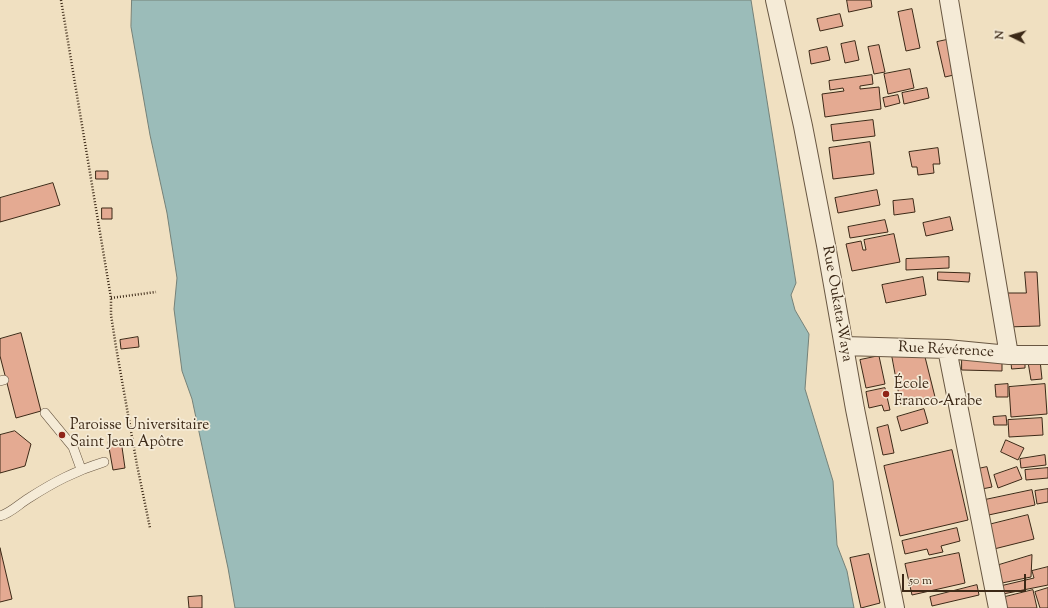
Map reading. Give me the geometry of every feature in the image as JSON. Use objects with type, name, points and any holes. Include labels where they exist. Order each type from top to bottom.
[{"type":"street","name":"Rue Oukata-Waya","points":[[775,0],[803,126],[895,608]]},
{"type":"street","points":[[948,0],[1009,355]]},
{"type":"street","name":"Rue Révérence","points":[[844,346],[947,349],[1009,355],[1048,355]]},
{"type":"street","points":[[947,349],[998,608]]},
{"type":"lane","points":[[46,412],[73,447],[81,469]]},
{"type":"lane","points":[[0,516],[61,478],[81,469],[104,462]]},
{"type":"path","points":[[61,0],[111,298],[111,315],[150,528]]},
{"type":"path","points":[[111,298],[156,292]]},
{"type":"water","points":[[132,0],[751,0],[796,283],[791,295],[795,310],[809,334],[805,389],[833,481],[837,545],[847,571],[854,608],[235,608],[228,568],[192,399],[182,371],[174,309],[177,278],[167,213],[150,135],[131,27]]},
{"type":"building","points":[[847,0],[871,0],[872,7],[849,12]]},
{"type":"building","points":[[912,9],[920,48],[906,51],[898,12]]},
{"type":"building","points":[[840,14],[843,26],[820,31],[817,19]]},
{"type":"building","points":[[951,39],[958,74],[945,77],[937,42]]},
{"type":"building","points":[[855,41],[859,60],[845,63],[841,44]]},
{"type":"building","points":[[879,45],[885,72],[874,74],[868,47]]},
{"type":"building","points":[[827,47],[830,60],[811,64],[809,51]]},
{"type":"building","points":[[910,69],[914,88],[888,94],[884,74]]},
{"type":"building","points":[[872,75],[873,84],[860,86],[860,89],[879,87],[881,109],[825,117],[822,94],[844,91],[843,88],[830,90],[829,81]]},
{"type":"building","points":[[927,88],[929,98],[904,104],[902,93]]},
{"type":"building","points":[[898,95],[900,103],[885,107],[883,98]]},
{"type":"building","points":[[873,120],[875,136],[833,141],[831,125]]},
{"type":"building","points":[[870,142],[874,174],[833,179],[829,148]]},
{"type":"building","points":[[938,148],[940,164],[933,164],[934,173],[918,175],[917,167],[912,167],[909,152]]},
{"type":"building","points":[[96,171],[108,171],[108,179],[96,179]]},
{"type":"building","points":[[53,183],[60,205],[0,222],[0,198]]},
{"type":"building","points":[[877,190],[880,205],[838,213],[835,198]]},
{"type":"building","points":[[913,199],[915,212],[894,215],[893,201]]},
{"type":"building","points":[[102,208],[112,208],[112,219],[102,219]]},
{"type":"building","points":[[950,217],[953,230],[926,236],[923,223]]},
{"type":"building","points":[[885,220],[888,232],[850,238],[848,227]]},
{"type":"building","points":[[894,234],[900,262],[852,271],[846,244],[861,241],[863,250],[866,250],[864,240]]},
{"type":"building","points":[[949,257],[949,268],[906,270],[906,259]]},
{"type":"building","points":[[938,272],[970,273],[969,282],[938,280]]},
{"type":"building","points":[[1025,272],[1037,272],[1040,326],[1006,327],[1004,293],[1026,293]]},
{"type":"building","points":[[923,277],[926,295],[886,303],[882,285]]},
{"type":"building","points":[[21,333],[41,411],[16,418],[0,356],[0,339]]},
{"type":"building","points":[[138,337],[139,347],[121,349],[120,340]]},
{"type":"building","points":[[891,350],[925,357],[935,397],[901,404]]},
{"type":"building","points":[[962,355],[1002,356],[1002,371],[962,370]]},
{"type":"building","points":[[879,356],[885,384],[866,388],[860,360]]},
{"type":"building","points":[[1011,358],[1025,358],[1025,368],[1012,369]]},
{"type":"building","points":[[1040,360],[1042,379],[1031,380],[1028,362]]},
{"type":"building","points":[[1008,384],[1008,397],[996,397],[995,385]]},
{"type":"building","points":[[1045,384],[1047,414],[1011,417],[1009,387]]},
{"type":"building","points":[[885,388],[890,410],[884,411],[882,405],[869,408],[866,392]]},
{"type":"building","points":[[924,409],[928,423],[901,431],[897,417]]},
{"type":"building","points":[[1006,416],[1007,425],[994,425],[993,417]]},
{"type":"building","points":[[1042,418],[1043,435],[1009,437],[1008,420]]},
{"type":"building","points":[[888,425],[894,453],[883,455],[877,428]]},
{"type":"building","points":[[15,431],[31,444],[25,466],[0,473],[0,435]]},
{"type":"building","points":[[121,440],[125,468],[113,470],[108,442]]},
{"type":"building","points":[[1006,440],[1024,448],[1018,460],[1001,452]]},
{"type":"building","points":[[952,450],[968,520],[900,536],[884,466]]},
{"type":"building","points":[[1045,455],[1046,465],[1021,468],[1020,459]]},
{"type":"building","points":[[987,467],[992,487],[977,490],[973,470]]},
{"type":"building","points":[[1017,467],[1022,479],[998,488],[994,475]]},
{"type":"building","points":[[1048,468],[1048,478],[1026,480],[1025,470]]},
{"type":"building","points":[[1048,489],[1048,502],[1037,504],[1035,491]]},
{"type":"building","points":[[1032,490],[1035,505],[984,516],[980,501]]},
{"type":"building","points":[[1028,515],[1034,539],[994,549],[988,525]]},
{"type":"building","points":[[957,528],[960,541],[941,546],[943,552],[929,555],[927,549],[905,554],[902,541]]},
{"type":"building","points":[[0,548],[12,599],[0,602]]},
{"type":"building","points":[[959,553],[965,583],[912,595],[905,564]]},
{"type":"building","points":[[869,554],[880,603],[861,608],[850,558]]},
{"type":"building","points":[[1032,555],[1031,577],[1002,583],[999,565]]},
{"type":"building","points":[[1048,567],[1048,585],[1003,594],[1000,586],[1034,578],[1032,571]]},
{"type":"building","points":[[977,585],[979,595],[932,606],[930,597]]},
{"type":"building","points":[[1048,588],[1048,608],[1040,608],[1035,592]]},
{"type":"building","points":[[1033,590],[1037,608],[999,608],[997,599]]},
{"type":"building","points":[[202,596],[202,608],[189,608],[188,597]]},
{"type":"place","name":"École Franco-Arabe","points":[[886,394]]},
{"type":"place","name":"Paroisse Universitaire Saint Jean Apôtre","points":[[62,435]]}]
